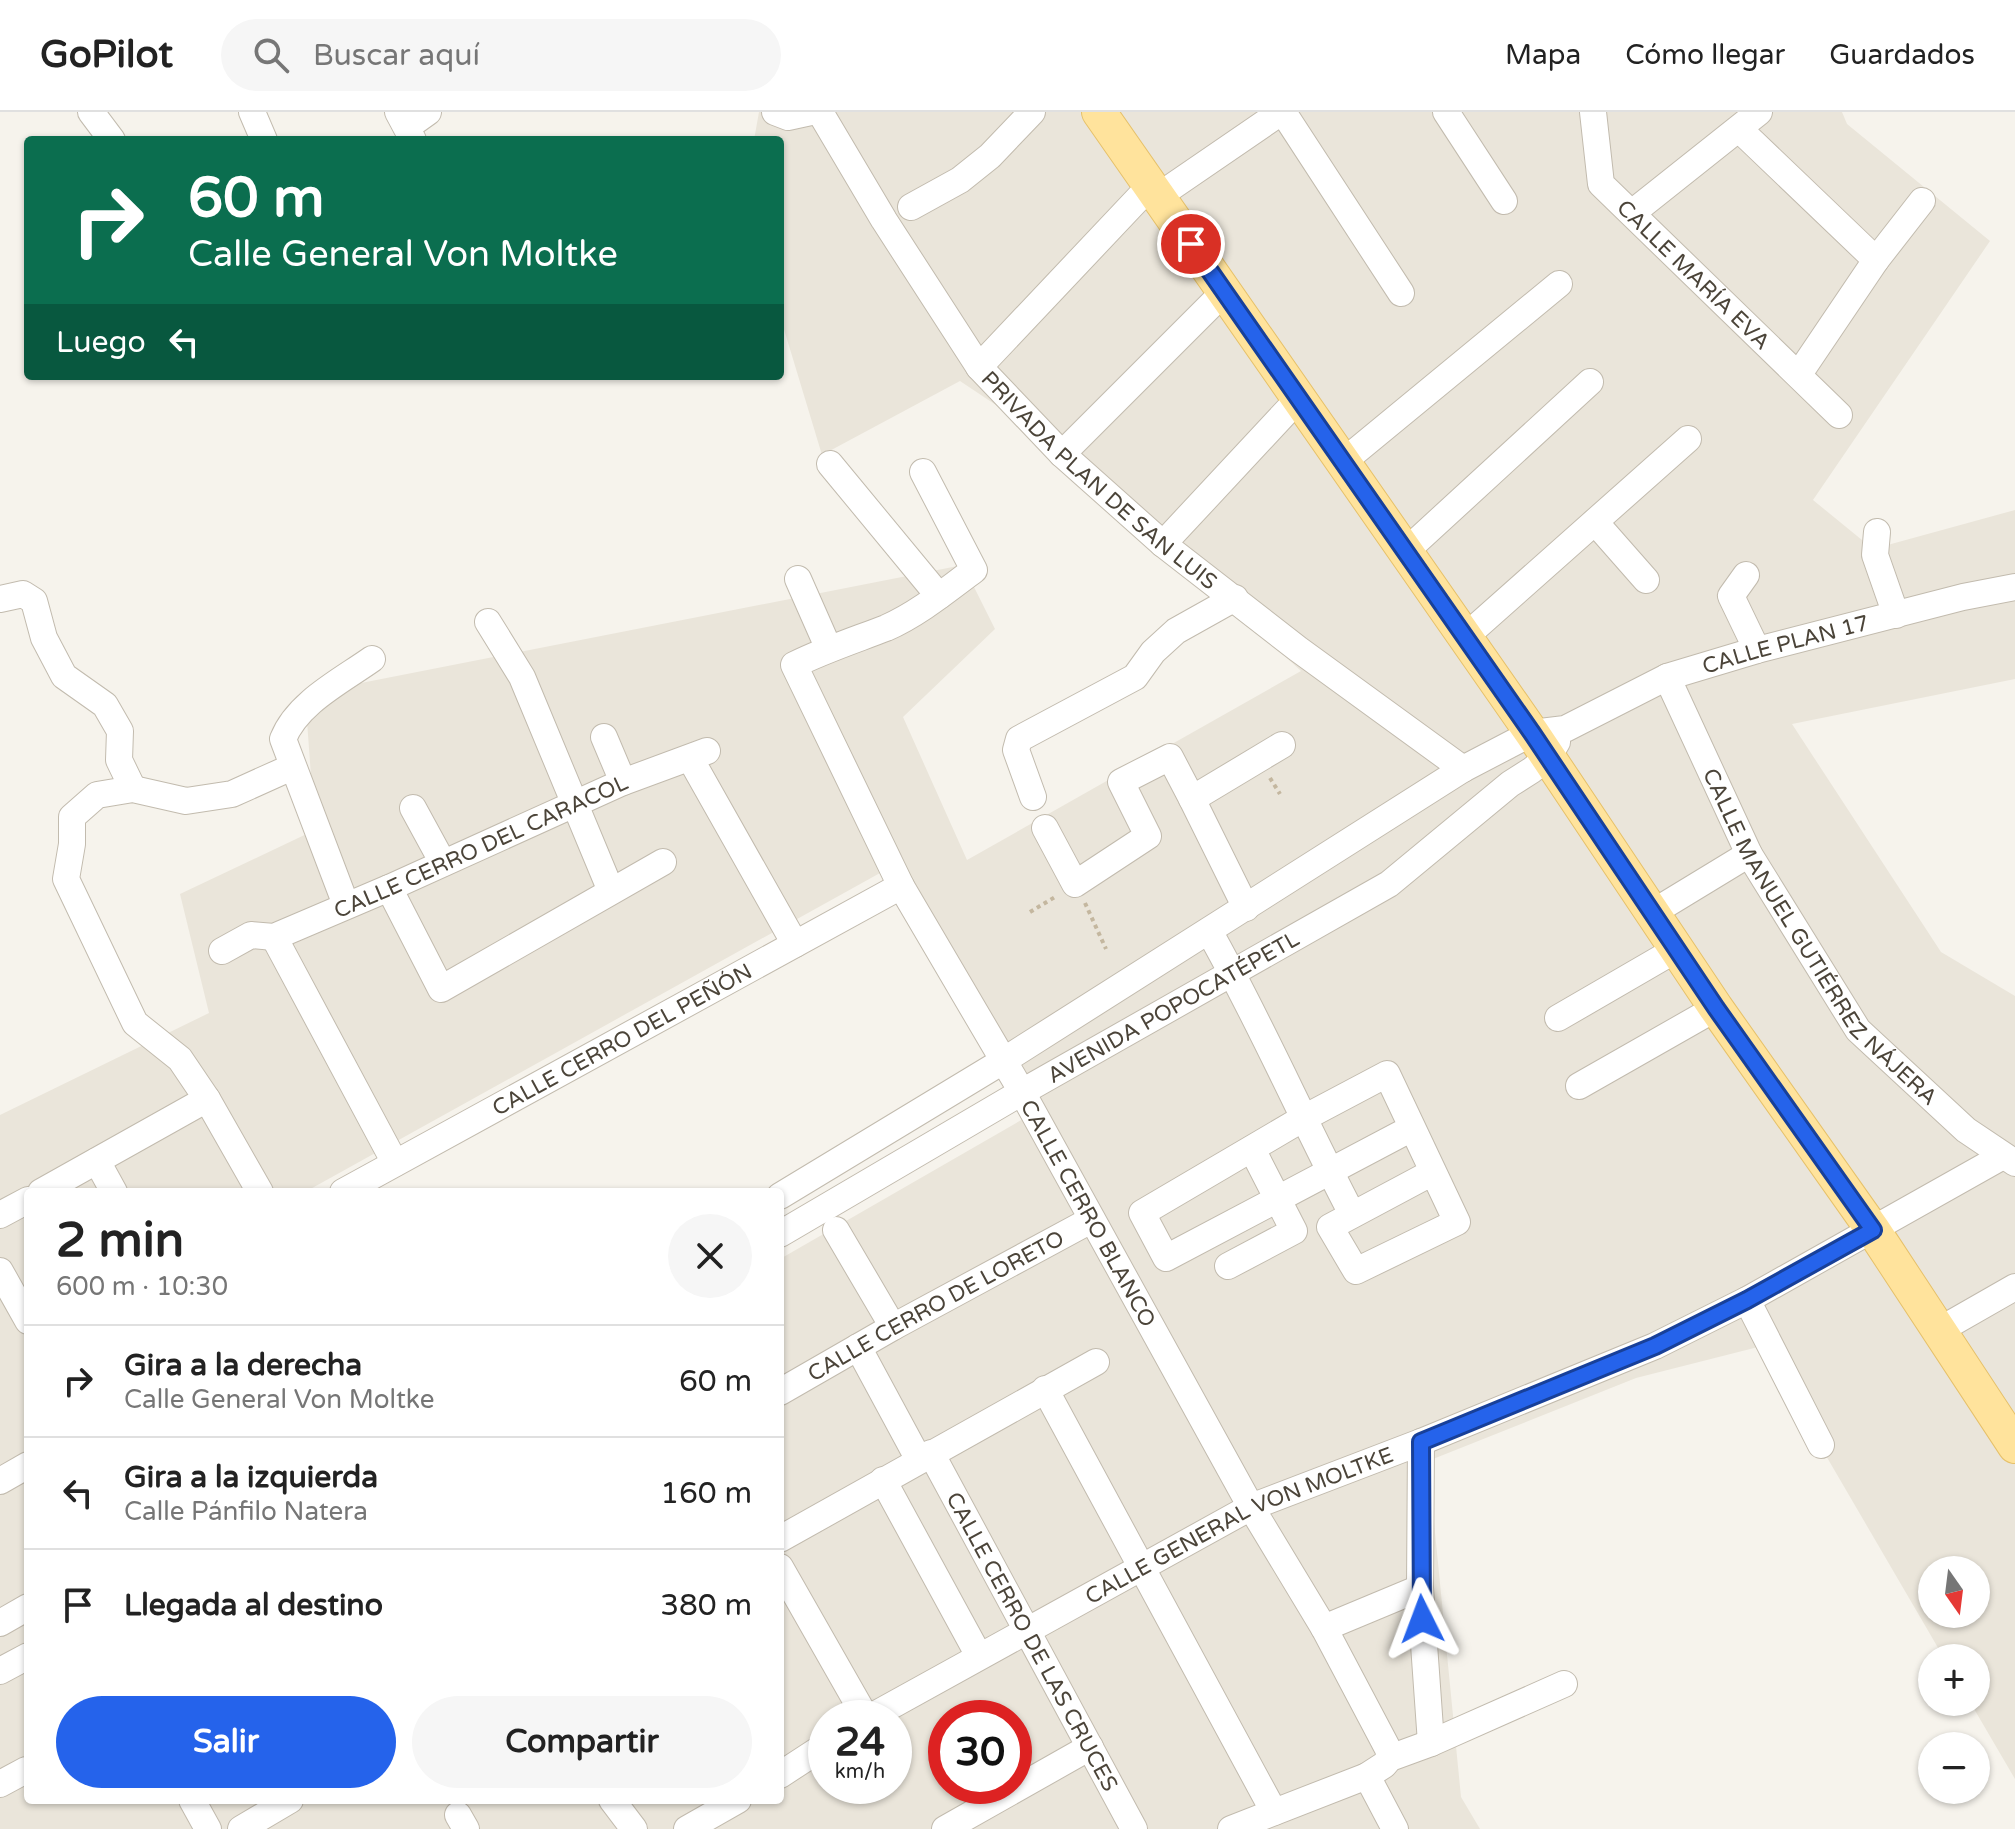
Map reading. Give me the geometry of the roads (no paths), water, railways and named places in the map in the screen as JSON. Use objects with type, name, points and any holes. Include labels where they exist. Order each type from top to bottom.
[{"type":"main road","points":[[1099,112],[1465,637],[1548,739],[1652,913],[1716,1008],[1873,1230],[1938,1331],[2006,1413],[2015,1446]]},
{"type":"street","points":[[91,112],[109,136]]},
{"type":"street","points":[[252,112],[262,136]]},
{"type":"street","points":[[775,112],[788,117],[811,112]]},
{"type":"street","name":"PRIVADA PLAN DE SAN LUIS","points":[[820,112],[884,220],[979,367],[1062,454],[1163,544],[1298,649],[1463,769]]},
{"type":"street","points":[[911,207],[970,172],[990,156],[1032,112]]},
{"type":"street","points":[[979,367],[1154,191],[1282,112],[1401,293]]},
{"type":"street","points":[[1446,112],[1504,201]]},
{"type":"street","name":"CALLE MARÍA EVA","points":[[1593,112],[1601,184],[1839,415]]},
{"type":"street","points":[[1632,213],[1749,120],[1876,260]]},
{"type":"street","points":[[1799,374],[1876,260],[1922,201]]},
{"type":"street","points":[[1344,461],[1559,284]]},
{"type":"street","points":[[1062,454],[1224,292]]},
{"type":"street","points":[[1405,552],[1590,382]]},
{"type":"street","points":[[1163,544],[1300,397]]},
{"type":"street","points":[[1465,637],[1688,439]]},
{"type":"street","points":[[830,464],[939,596]]},
{"type":"street","points":[[798,579],[828,647],[888,627],[974,570],[923,472]]},
{"type":"street","points":[[1595,522],[1646,580]]},
{"type":"street","points":[[1877,532],[1875,555],[1896,615]]},
{"type":"street","points":[[1746,575],[1731,596],[1757,650]]},
{"type":"street","name":"CALLE PLAN 17","points":[[1548,739],[1667,677],[1757,650],[1963,597],[2015,587]]},
{"type":"street","points":[[0,599],[23,594],[34,601],[44,638],[64,676],[105,705],[120,731],[119,760],[133,789]]},
{"type":"street","points":[[1033,797],[1016,750],[1019,739],[1135,677],[1153,652],[1176,631],[1235,598]]},
{"type":"street","points":[[488,622],[522,677],[611,891]]},
{"type":"street","name":"CALLE CERRO BLANCO","points":[[828,647],[794,665],[901,886],[1022,1092],[1251,1507],[1324,1628],[1390,1758]]},
{"type":"street","points":[[346,905],[283,739],[289,725],[302,710],[372,659]]},
{"type":"street","name":"CALLE MANUEL GUTIÉRREZ NÁJERA","points":[[1667,677],[1749,854],[1858,1030],[1966,1130],[2009,1159]]},
{"type":"street","points":[[604,737],[623,782]]},
{"type":"street","name":"AVENIDA POPOCATÉPETL","points":[[784,1194],[1003,1061],[1463,769],[1491,756],[1512,741],[1548,739]]},
{"type":"street","name":"AVENIDA POPOCATÉPETL","points":[[784,1232],[1232,971],[1389,884],[1510,784],[1532,770],[1548,739]]},
{"type":"street","points":[[1192,799],[1282,745]]},
{"type":"street","name":"CALLE CERRO DEL CARACOL","points":[[222,951],[251,935],[274,937],[623,782],[699,755],[795,944]]},
{"type":"street","points":[[1491,756],[1510,784]]},
{"type":"street","points":[[1045,828],[1075,884],[1148,836],[1121,782],[1170,757],[1246,908]]},
{"type":"street","points":[[258,1188],[207,1099],[180,1059],[135,1023],[66,879],[72,844],[72,817],[97,795],[133,789],[186,801],[232,794],[292,767]]},
{"type":"street","points":[[413,808],[443,863]]},
{"type":"street","points":[[1652,913],[1749,854]]},
{"type":"street","points":[[389,888],[441,989],[663,862]]},
{"type":"street","name":"CALLE CERRO DEL PEÑÓN","points":[[350,1188],[901,886]]},
{"type":"street","points":[[1209,931],[1232,971],[1302,1119],[1329,1171],[1356,1271],[1457,1222],[1387,1074],[1302,1119],[1142,1213],[1166,1258],[1329,1171],[1412,1128]]},
{"type":"street","points":[[274,937],[395,1163]]},
{"type":"street","points":[[1558,1018],[1677,949]]},
{"type":"street","points":[[1579,1086],[1716,1008]]},
{"type":"street","points":[[48,1188],[207,1099]]},
{"type":"street","points":[[1228,1266],[1294,1231],[1252,1149]]},
{"type":"street","name":"CALLE GENERAL VON MOLTKE","points":[[900,1700],[1251,1507],[1421,1442],[1655,1346],[2009,1159]]},
{"type":"street","points":[[97,1161],[112,1188]]},
{"type":"street","points":[[1341,1220],[1433,1172]]},
{"type":"street","points":[[0,1215],[24,1202]]},
{"type":"street","name":"CALLE CERRO DE LORETO","points":[[784,1390],[1091,1220]]},
{"type":"street","points":[[836,1230],[893,1327]]},
{"type":"street","points":[[0,1271],[24,1314]]},
{"type":"street","points":[[1938,1331],[2015,1287]]},
{"type":"street","points":[[1747,1300],[1821,1445]]},
{"type":"street","name":"CALLE CERRO DE LAS CRUCES","points":[[858,1347],[1028,1632],[1134,1829]]},
{"type":"street","points":[[784,1537],[1096,1362]]},
{"type":"street","points":[[1045,1389],[1274,1812]]},
{"type":"street","points":[[1421,1442],[1420,1588],[1431,1743]]},
{"type":"street","points":[[0,1481],[24,1467]]},
{"type":"street","points":[[883,1480],[979,1656]]},
{"type":"street","points":[[784,1574],[858,1700]]},
{"type":"street","points":[[1324,1628],[1420,1588]]},
{"type":"street","points":[[0,1623],[24,1609]]},
{"type":"street","points":[[0,1671],[24,1658]]},
{"type":"street","points":[[1236,1828],[1367,1776],[1390,1758],[1564,1684]]},
{"type":"street","points":[[945,1829],[1090,1747]]},
{"type":"street","points":[[784,1772],[808,1757]]},
{"type":"street","points":[[0,1784],[24,1771]]},
{"type":"street","points":[[1367,1776],[1395,1829]]},
{"type":"street","points":[[194,1804],[208,1829]]},
{"type":"street","points":[[241,1829],[283,1804]]},
{"type":"street","points":[[615,1804],[634,1829]]},
{"type":"street","points":[[687,1829],[731,1804]]}]
